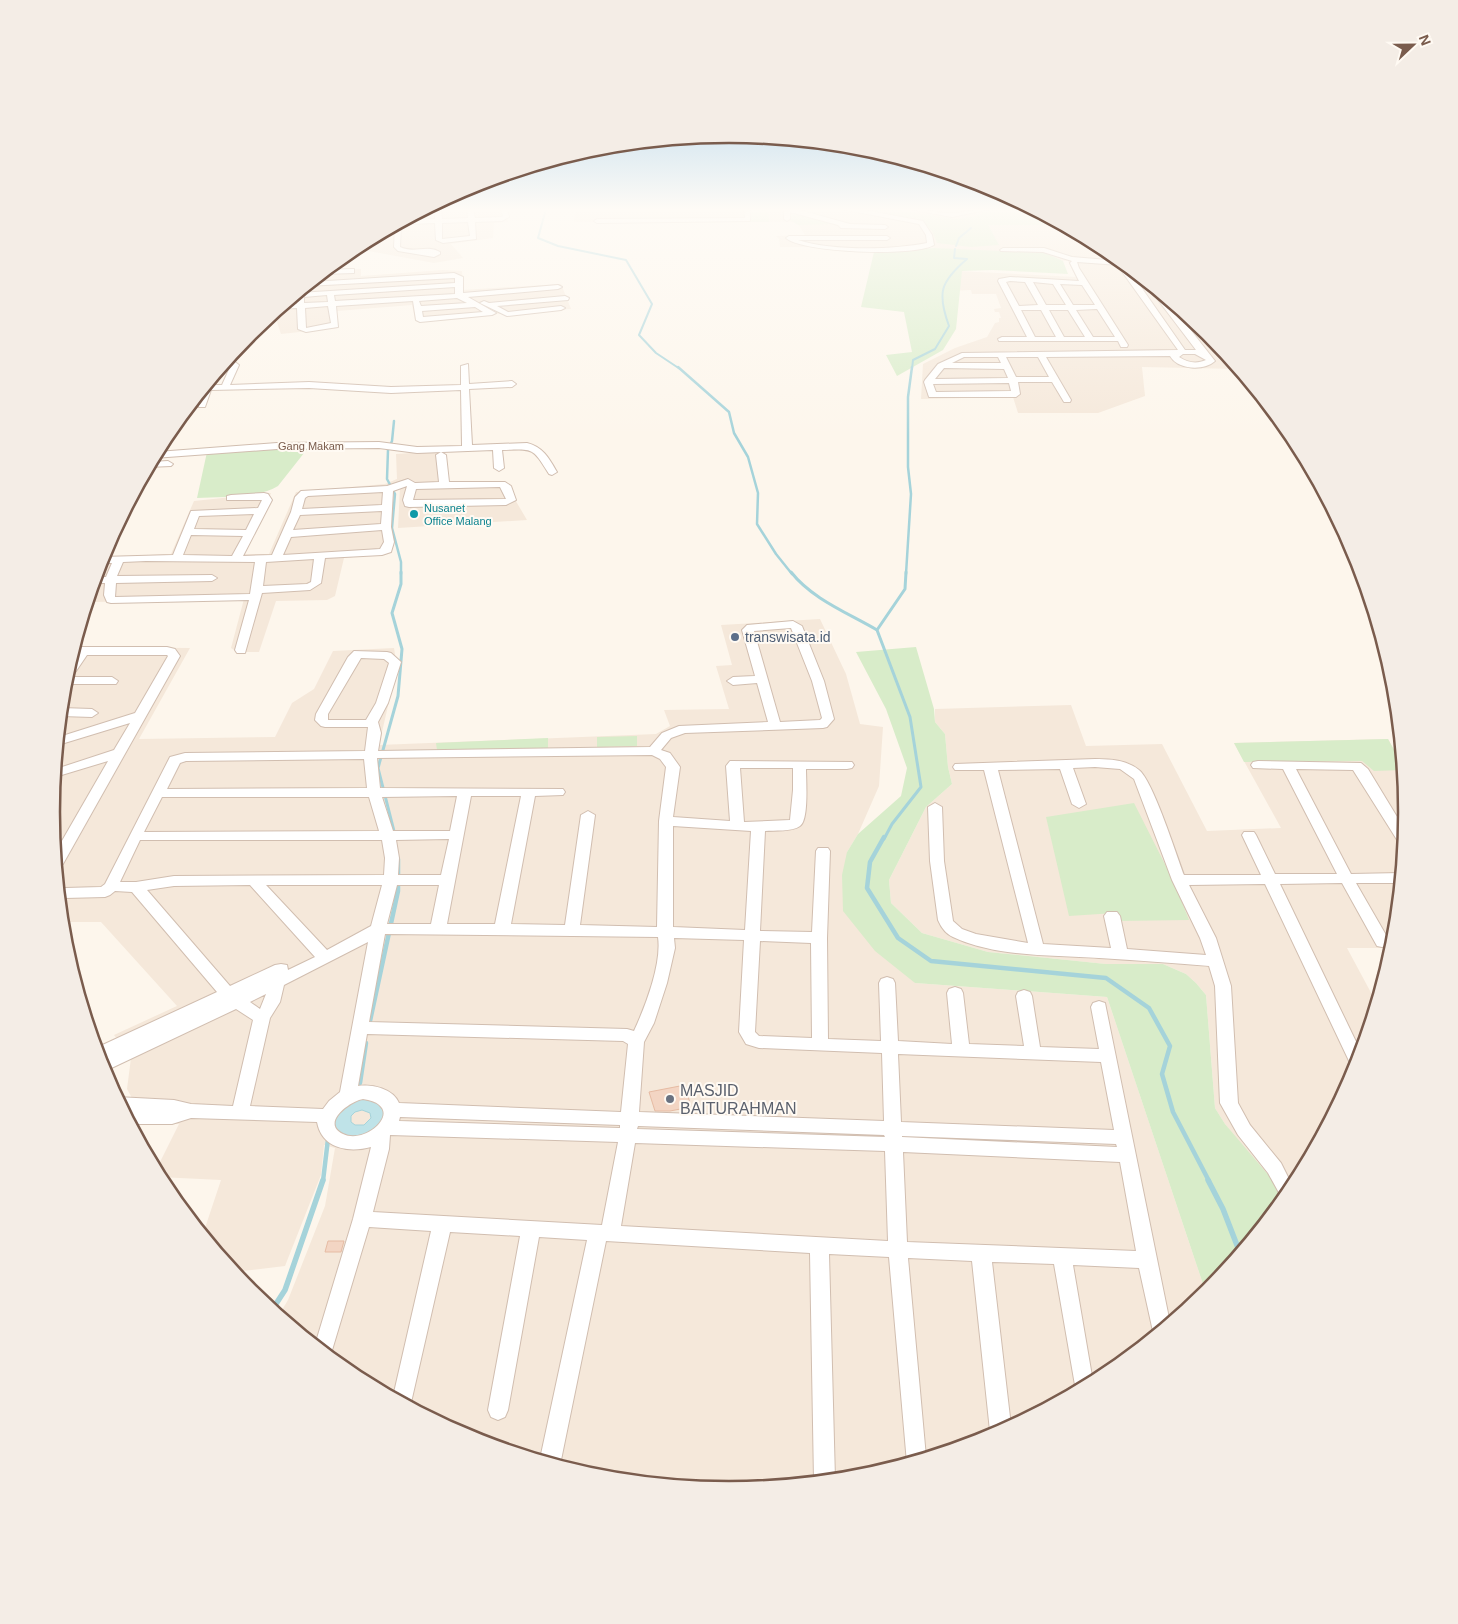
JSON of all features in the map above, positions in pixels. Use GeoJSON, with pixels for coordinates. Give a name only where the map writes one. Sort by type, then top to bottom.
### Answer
{"type":"FeatureCollection","features":[{"type":"Feature","properties":{"kind":"street"},"geometry":{"type":"LineString","coordinates":[[311,290],[362,285]]}},
{"type":"Feature","properties":{"kind":"street"},"geometry":{"type":"LineString","coordinates":[[309,291],[330,293],[459,285],[459,296]]}},
{"type":"Feature","properties":{"kind":"street"},"geometry":{"type":"LineString","coordinates":[[1004,285],[1032,339]]}},
{"type":"Feature","properties":{"kind":"street"},"geometry":{"type":"LineString","coordinates":[[1030,285],[1061,339]]}},
{"type":"Feature","properties":{"kind":"street"},"geometry":{"type":"LineString","coordinates":[[1057,285],[1090,339]]}},
{"type":"Feature","properties":{"kind":"street"},"geometry":{"type":"LineString","coordinates":[[1085,285],[1127,351]]}},
{"type":"Feature","properties":{"kind":"street"},"geometry":{"type":"LineString","coordinates":[[1135,285],[1179,353]]}},
{"type":"Feature","properties":{"kind":"street"},"geometry":{"type":"LineString","coordinates":[[292,306],[459,296],[558,287]]}},
{"type":"Feature","properties":{"kind":"street"},"geometry":{"type":"LineString","coordinates":[[301,298],[299,305],[302,329],[334,325],[330,293]]}},
{"type":"Feature","properties":{"kind":"street"},"geometry":{"type":"LineString","coordinates":[[471,295],[507,314],[561,308]]}},
{"type":"Feature","properties":{"kind":"street"},"geometry":{"type":"LineString","coordinates":[[415,299],[420,320],[492,314],[459,296]]}},
{"type":"Feature","properties":{"kind":"street"},"geometry":{"type":"LineString","coordinates":[[487,305],[565,298]]}},
{"type":"Feature","properties":{"kind":"street"},"geometry":{"type":"LineString","coordinates":[[417,309],[476,305]]}},
{"type":"Feature","properties":{"kind":"street"},"geometry":{"type":"LineString","coordinates":[[1016,308],[1100,307]]}},
{"type":"Feature","properties":{"kind":"street"},"geometry":{"type":"LineString","coordinates":[[1169,308],[1204,354],[1210,358],[1210,362],[1197,365],[1178,361],[1174,357],[1179,353]]}},
{"type":"Feature","properties":{"kind":"street"},"geometry":{"type":"LineString","coordinates":[[1002,339],[1120,339]]}},
{"type":"Feature","properties":{"kind":"street"},"geometry":{"type":"LineString","coordinates":[[928,382],[941,366],[962,355],[1127,351],[1204,354]]}},
{"type":"Feature","properties":{"kind":"street"},"geometry":{"type":"LineString","coordinates":[[1040,354],[1067,400]]}},
{"type":"Feature","properties":{"kind":"street"},"geometry":{"type":"LineString","coordinates":[[928,382],[932,395],[1016,394],[1013,379],[1001,355]]}},
{"type":"Feature","properties":{"kind":"street"},"geometry":{"type":"LineString","coordinates":[[226,386],[235,365]]}},
{"type":"Feature","properties":{"kind":"street"},"geometry":{"type":"LineString","coordinates":[[465,366],[467,447]]}},
{"type":"Feature","properties":{"kind":"street"},"geometry":{"type":"LineString","coordinates":[[941,366],[1006,366]]}},
{"type":"Feature","properties":{"kind":"street"},"geometry":{"type":"LineString","coordinates":[[928,382],[1055,379]]}},
{"type":"Feature","properties":{"kind":"street"},"geometry":{"type":"LineString","coordinates":[[213,387],[322,386],[380,390],[512,384]]}},
{"type":"Feature","properties":{"kind":"street"},"geometry":{"type":"LineString","coordinates":[[202,405],[204,398]]}},
{"type":"Feature","properties":{"kind":"street","name":"Gang Makam"},"geometry":{"type":"LineString","coordinates":[[164,454],[263,446],[391,447],[417,450],[527,446],[536,449],[540,453],[552,472]]}},
{"type":"Feature","properties":{"kind":"street"},"geometry":{"type":"LineString","coordinates":[[497,447],[499,468]]}},
{"type":"Feature","properties":{"kind":"street"},"geometry":{"type":"LineString","coordinates":[[441,455],[444,484]]}},
{"type":"Feature","properties":{"kind":"street"},"geometry":{"type":"LineString","coordinates":[[158,465],[168,464]]}},
{"type":"Feature","properties":{"kind":"street"},"geometry":{"type":"LineString","coordinates":[[276,559],[296,512],[300,497],[305,493],[390,488],[408,482],[412,486],[502,484],[506,486],[511,500],[506,502],[409,504],[408,500],[412,486]]}},
{"type":"Feature","properties":{"kind":"street"},"geometry":{"type":"LineString","coordinates":[[110,560],[177,558],[276,559],[378,553],[386,550],[389,542],[386,527],[386,508],[390,488]]}},
{"type":"Feature","properties":{"kind":"street"},"geometry":{"type":"LineString","coordinates":[[231,498],[266,497],[267,500],[236,559]]}},
{"type":"Feature","properties":{"kind":"street"},"geometry":{"type":"LineString","coordinates":[[296,512],[386,508]]}},
{"type":"Feature","properties":{"kind":"street"},"geometry":{"type":"LineString","coordinates":[[177,558],[195,512],[261,512]]}},
{"type":"Feature","properties":{"kind":"street"},"geometry":{"type":"LineString","coordinates":[[287,534],[386,527]]}},
{"type":"Feature","properties":{"kind":"street"},"geometry":{"type":"LineString","coordinates":[[188,532],[250,533]]}},
{"type":"Feature","properties":{"kind":"street"},"geometry":{"type":"LineString","coordinates":[[101,583],[111,600],[208,598],[256,594],[310,587],[316,583],[320,557]]}},
{"type":"Feature","properties":{"kind":"street"},"geometry":{"type":"LineString","coordinates":[[208,598],[217,558]]}},
{"type":"Feature","properties":{"kind":"street"},"geometry":{"type":"LineString","coordinates":[[241,650],[256,594],[261,559]]}},
{"type":"Feature","properties":{"kind":"street"},"geometry":{"type":"LineString","coordinates":[[104,574],[119,560]]}},
{"type":"Feature","properties":{"kind":"street"},"geometry":{"type":"LineString","coordinates":[[103,579],[212,578]]}},
{"type":"Feature","properties":{"kind":"street"},"geometry":{"type":"LineString","coordinates":[[654,751],[668,733],[677,730],[823,724],[828,719],[818,681],[796,626],[793,624],[749,628],[774,726]]}},
{"type":"Feature","properties":{"kind":"street"},"geometry":{"type":"LineString","coordinates":[[61,855],[174,654],[167,651],[80,651]]}},
{"type":"Feature","properties":{"kind":"street"},"geometry":{"type":"LineString","coordinates":[[348,1095],[360,1028],[396,879],[392,858],[393,836],[381,792],[375,733],[372,723],[390,683],[395,662],[387,656],[358,654],[354,657],[322,714],[321,720],[329,724],[372,723]]}},
{"type":"Feature","properties":{"kind":"street"},"geometry":{"type":"LineString","coordinates":[[734,681],[762,679]]}},
{"type":"Feature","properties":{"kind":"street"},"geometry":{"type":"LineString","coordinates":[[73,680],[112,681]]}},
{"type":"Feature","properties":{"kind":"street"},"geometry":{"type":"LineString","coordinates":[[68,712],[92,713]]}},
{"type":"Feature","properties":{"kind":"street"},"geometry":{"type":"LineString","coordinates":[[64,739],[140,716]]}},
{"type":"Feature","properties":{"kind":"street"},"geometry":{"type":"LineString","coordinates":[[66,893],[105,892],[111,886],[175,760],[180,758],[654,751],[665,756],[673,767],[666,821],[665,932],[667,946],[641,1035],[636,1042],[628,1127],[551,1457]]}},
{"type":"Feature","properties":{"kind":"street"},"geometry":{"type":"LineString","coordinates":[[61,770],[118,753]]}},
{"type":"Feature","properties":{"kind":"street"},"geometry":{"type":"LineString","coordinates":[[960,767],[1110,763],[1126,766],[1136,772],[1145,789],[1179,880],[1208,938],[1222,986],[1229,1102],[1244,1130],[1275,1168],[1284,1186]]}},
{"type":"Feature","properties":{"kind":"street"},"geometry":{"type":"LineString","coordinates":[[737,825],[734,764],[847,765]]}},
{"type":"Feature","properties":{"kind":"street"},"geometry":{"type":"LineString","coordinates":[[1065,764],[1079,804]]}},
{"type":"Feature","properties":{"kind":"street"},"geometry":{"type":"LineString","coordinates":[[1287,764],[1346,878],[1382,942]]}},
{"type":"Feature","properties":{"kind":"street"},"geometry":{"type":"LineString","coordinates":[[1258,765],[1348,765],[1361,769],[1398,829]]}},
{"type":"Feature","properties":{"kind":"street"},"geometry":{"type":"LineString","coordinates":[[666,821],[758,827],[789,825],[798,821],[799,766]]}},
{"type":"Feature","properties":{"kind":"street"},"geometry":{"type":"LineString","coordinates":[[990,766],[1037,949]]}},
{"type":"Feature","properties":{"kind":"street"},"geometry":{"type":"LineString","coordinates":[[438,929],[446,880],[466,792]]}},
{"type":"Feature","properties":{"kind":"street"},"geometry":{"type":"LineString","coordinates":[[502,929],[528,792]]}},
{"type":"Feature","properties":{"kind":"street"},"geometry":{"type":"LineString","coordinates":[[158,794],[558,792]]}},
{"type":"Feature","properties":{"kind":"street"},"geometry":{"type":"LineString","coordinates":[[935,807],[934,850],[947,924],[953,930],[995,944],[1037,949],[1214,961]]}},
{"type":"Feature","properties":{"kind":"street"},"geometry":{"type":"LineString","coordinates":[[572,931],[588,815]]}},
{"type":"Feature","properties":{"kind":"street"},"geometry":{"type":"LineString","coordinates":[[758,827],[748,1036],[760,1042],[1108,1056]]}},
{"type":"Feature","properties":{"kind":"street"},"geometry":{"type":"LineString","coordinates":[[135,836],[456,835]]}},
{"type":"Feature","properties":{"kind":"street"},"geometry":{"type":"LineString","coordinates":[[1249,835],[1353,1052]]}},
{"type":"Feature","properties":{"kind":"street"},"geometry":{"type":"LineString","coordinates":[[820,1044],[819,938],[823,852]]}},
{"type":"Feature","properties":{"kind":"street"},"geometry":{"type":"LineString","coordinates":[[1179,880],[1394,878]]}},
{"type":"Feature","properties":{"kind":"street"},"geometry":{"type":"LineString","coordinates":[[111,886],[136,887],[174,881],[446,880]]}},
{"type":"Feature","properties":{"kind":"street"},"geometry":{"type":"LineString","coordinates":[[255,882],[322,955]]}},
{"type":"Feature","properties":{"kind":"street"},"geometry":{"type":"LineString","coordinates":[[136,887],[233,998],[262,1018]]}},
{"type":"Feature","properties":{"kind":"street"},"geometry":{"type":"LineString","coordinates":[[1112,916],[1120,954]]}},
{"type":"Feature","properties":{"kind":"street"},"geometry":{"type":"LineString","coordinates":[[109,1062],[233,998],[383,927],[665,932],[819,938]]}},
{"type":"Feature","properties":{"kind":"street"},"geometry":{"type":"LineString","coordinates":[[105,1051],[277,981],[322,955]]}},
{"type":"Feature","properties":{"kind":"street"},"geometry":{"type":"LineString","coordinates":[[240,1113],[262,1018],[272,1002],[277,981]]}},
{"type":"Feature","properties":{"kind":"street"},"geometry":{"type":"LineString","coordinates":[[887,983],[898,1249],[915,1454]]}},
{"type":"Feature","properties":{"kind":"street"},"geometry":{"type":"LineString","coordinates":[[955,993],[961,1051]]}},
{"type":"Feature","properties":{"kind":"street"},"geometry":{"type":"LineString","coordinates":[[1024,996],[1033,1054]]}},
{"type":"Feature","properties":{"kind":"street"},"geometry":{"type":"LineString","coordinates":[[1099,1007],[1160,1324]]}},
{"type":"Feature","properties":{"kind":"street"},"geometry":{"type":"LineString","coordinates":[[360,1028],[627,1035],[636,1042]]}},
{"type":"Feature","properties":{"kind":"street"},"geometry":{"type":"LineString","coordinates":[[325,1345],[362,1219],[384,1132],[392,1119],[394,1110],[389,1100],[378,1093],[363,1092],[348,1095],[332,1108],[327,1116],[328,1129],[331,1135],[345,1142],[363,1142],[384,1132],[485,1132],[628,1127]]}},
{"type":"Feature","properties":{"kind":"street"},"geometry":{"type":"LineString","coordinates":[[127,1104],[174,1107],[191,1112],[327,1116]]}},
{"type":"Feature","properties":{"kind":"street"},"geometry":{"type":"LineString","coordinates":[[394,1110],[489,1114],[628,1127],[1126,1146]]}},
{"type":"Feature","properties":{"kind":"street"},"geometry":{"type":"LineString","coordinates":[[134,1116],[172,1117],[191,1112]]}},
{"type":"Feature","properties":{"kind":"street"},"geometry":{"type":"LineString","coordinates":[[485,1132],[489,1114]]}},
{"type":"Feature","properties":{"kind":"street"},"geometry":{"type":"LineString","coordinates":[[362,1219],[819,1246],[1146,1260]]}},
{"type":"Feature","properties":{"kind":"street"},"geometry":{"type":"LineString","coordinates":[[403,1396],[442,1225]]}},
{"type":"Feature","properties":{"kind":"street"},"geometry":{"type":"LineString","coordinates":[[498,1410],[531,1230]]}},
{"type":"Feature","properties":{"kind":"street"},"geometry":{"type":"LineString","coordinates":[[819,1246],[824,1474]]}},
{"type":"Feature","properties":{"kind":"street"},"geometry":{"type":"LineString","coordinates":[[981,1252],[1000,1423]]}},
{"type":"Feature","properties":{"kind":"street"},"geometry":{"type":"LineString","coordinates":[[1062,1257],[1083,1379]]}},
{"type":"Feature","properties":{"kind":"shaded area"},"geometry":{"type":"Polygon","coordinates":[[[317,285],[463,285],[463,290],[561,285],[571,309],[415,319],[412,305],[337,311],[337,328],[281,334],[276,320],[317,285]]]}},
{"type":"Feature","properties":{"kind":"shaded area"},"geometry":{"type":"Polygon","coordinates":[[[951,285],[1141,285],[1202,339],[1230,369],[1142,367],[1145,396],[1098,413],[1018,413],[1013,397],[921,399],[923,364],[955,348],[987,337],[995,323],[999,322],[999,318],[1001,318],[999,312],[995,312],[994,309],[1001,308],[996,294],[972,294],[971,290],[948,291],[951,285]]]}},
{"type":"Feature","properties":{"kind":"shaded area"},"geometry":{"type":"Polygon","coordinates":[[[442,451],[446,483],[504,481],[527,520],[398,528],[400,488],[391,489],[390,553],[344,558],[335,596],[327,600],[276,601],[259,652],[237,652],[231,648],[244,599],[94,602],[111,557],[171,554],[194,501],[271,493],[242,554],[269,554],[296,492],[385,484],[397,479],[396,454],[442,451]]]}},
{"type":"Feature","properties":{"kind":"shaded area"},"geometry":{"type":"Polygon","coordinates":[[[820,619],[846,674],[860,724],[883,727],[879,786],[858,834],[847,852],[915,983],[1107,997],[1203,1284],[1136,1343],[1064,1391],[1025,1412],[985,1430],[902,1458],[860,1468],[773,1480],[685,1480],[642,1475],[598,1468],[514,1445],[473,1430],[433,1412],[394,1391],[322,1343],[288,1315],[282,1310],[288,1300],[325,1206],[335,1148],[324,1145],[321,1175],[285,1266],[243,1271],[205,1228],[221,1180],[169,1177],[160,1162],[179,1124],[137,1123],[131,1112],[132,1098],[127,1089],[131,1058],[114,1035],[177,1006],[101,922],[70,922],[61,856],[61,768],[73,681],[81,647],[190,648],[139,739],[275,737],[292,703],[314,689],[333,651],[394,648],[397,667],[379,745],[656,734],[670,726],[664,710],[729,709],[716,666],[732,665],[721,625],[820,619]]]}},
{"type":"Feature","properties":{"kind":"shaded area"},"geometry":{"type":"Polygon","coordinates":[[[1071,705],[1086,746],[1162,744],[1207,831],[1281,828],[1234,743],[1388,739],[1395,752],[1398,812],[1397,856],[1384,948],[1347,948],[1372,995],[1347,1068],[1329,1108],[1308,1147],[1278,1194],[1215,1108],[1206,995],[1186,974],[1163,964],[1106,964],[988,952],[922,933],[891,903],[889,880],[926,807],[952,784],[948,767],[945,734],[935,722],[935,709],[1071,705]]]}},
{"type":"Feature","properties":{"kind":"green space"},"geometry":{"type":"Polygon","coordinates":[[[866,285],[961,285],[956,329],[943,350],[897,376],[886,355],[912,352],[904,312],[861,307],[866,285]]]}},
{"type":"Feature","properties":{"kind":"green space"},"geometry":{"type":"Polygon","coordinates":[[[308,448],[278,486],[270,490],[250,495],[197,498],[207,452],[308,448]]]}},
{"type":"Feature","properties":{"kind":"green space"},"geometry":{"type":"Polygon","coordinates":[[[916,647],[934,709],[935,722],[945,734],[948,767],[952,784],[926,807],[889,880],[891,903],[922,933],[988,952],[1106,964],[1163,964],[1186,974],[1206,995],[1215,1108],[1225,1124],[1271,1178],[1278,1193],[1232,1253],[1203,1284],[1107,997],[915,983],[875,951],[843,911],[842,875],[847,852],[858,834],[901,796],[907,768],[886,709],[856,652],[916,647]]]}},
{"type":"Feature","properties":{"kind":"green space"},"geometry":{"type":"Polygon","coordinates":[[[637,736],[637,746],[597,747],[597,737],[637,736]]]}},
{"type":"Feature","properties":{"kind":"green space"},"geometry":{"type":"Polygon","coordinates":[[[548,738],[548,751],[437,750],[436,743],[548,738]]]}},
{"type":"Feature","properties":{"kind":"green space"},"geometry":{"type":"Polygon","coordinates":[[[1388,739],[1395,752],[1397,770],[1374,771],[1362,761],[1244,762],[1234,743],[1388,739]]]}},
{"type":"Feature","properties":{"kind":"green space"},"geometry":{"type":"Polygon","coordinates":[[[1134,803],[1174,882],[1189,920],[1118,921],[1115,913],[1069,916],[1046,817],[1134,803]]]}},
{"type":"Feature","properties":{"kind":"water"},"geometry":{"type":"Polygon","coordinates":[[[362,1098],[383,1104],[386,1116],[372,1133],[347,1136],[338,1131],[335,1126],[335,1120],[340,1109],[362,1098]],[[362,1110],[355,1112],[351,1116],[351,1122],[355,1125],[364,1125],[371,1118],[370,1113],[362,1110]]]}},
{"type":"Feature","properties":{"kind":"building","name":"MASJID BAITURAHMAN"},"geometry":{"type":"Polygon","coordinates":[[[685,1085],[691,1107],[670,1111],[655,1111],[649,1092],[685,1085]]]}},
{"type":"Feature","properties":{"kind":"building"},"geometry":{"type":"Polygon","coordinates":[[[328,1241],[344,1241],[341,1252],[325,1252],[328,1241]]]}},
{"type":"Feature","properties":{"kind":"waterway"},"geometry":{"type":"LineString","coordinates":[[641,285],[652,304],[639,335],[656,353],[680,369]]}},
{"type":"Feature","properties":{"kind":"waterway"},"geometry":{"type":"LineString","coordinates":[[912,369],[913,360],[935,349],[949,326],[942,296],[945,285]]}},
{"type":"Feature","properties":{"kind":"waterway"},"geometry":{"type":"LineString","coordinates":[[678,367],[729,412],[734,433],[748,457],[758,493],[757,524],[776,554],[792,574]]}},
{"type":"Feature","properties":{"kind":"waterway"},"geometry":{"type":"LineString","coordinates":[[906,574],[911,494],[908,467],[908,397],[912,367]]}},
{"type":"Feature","properties":{"kind":"waterway"},"geometry":{"type":"LineString","coordinates":[[394,421],[392,441],[388,450],[387,479],[395,494],[392,528],[401,562],[401,584],[392,613],[402,649],[398,696],[378,768],[395,835]]}},
{"type":"Feature","properties":{"kind":"waterway"},"geometry":{"type":"LineString","coordinates":[[791,572],[820,598],[877,630]]}},
{"type":"Feature","properties":{"kind":"waterway"},"geometry":{"type":"LineString","coordinates":[[877,630],[905,589],[906,572]]}},
{"type":"Feature","properties":{"kind":"waterway"},"geometry":{"type":"LineString","coordinates":[[877,630],[910,717],[921,787],[892,824],[884,839]]}},
{"type":"Feature","properties":{"kind":"waterway"},"geometry":{"type":"LineString","coordinates":[[884,837],[870,862],[867,888],[898,938],[931,961],[1106,978],[1149,1008],[1170,1046],[1162,1074],[1173,1112],[1209,1181]]}},
{"type":"Feature","properties":{"kind":"waterway"},"geometry":{"type":"LineString","coordinates":[[370,1021],[398,891],[398,859]]}},
{"type":"Feature","properties":{"kind":"waterway"},"geometry":{"type":"LineString","coordinates":[[360,1083],[366,1043]]}},
{"type":"Feature","properties":{"kind":"waterway"},"geometry":{"type":"LineString","coordinates":[[323,1181],[328,1139]]}},
{"type":"Feature","properties":{"kind":"waterway"},"geometry":{"type":"LineString","coordinates":[[276,1304],[285,1290],[323,1180]]}},
{"type":"Feature","properties":{"kind":"waterway"},"geometry":{"type":"LineString","coordinates":[[1208,1180],[1223,1209],[1237,1246]]}},
{"type":"Feature","properties":{"kind":"place","name":"Nusanet Office Malang"},"geometry":{"type":"Point","coordinates":[414,514]}},
{"type":"Feature","properties":{"kind":"place","name":"transwisata.id"},"geometry":{"type":"Point","coordinates":[735,637]}},
{"type":"Feature","properties":{"kind":"place","name":"MASJID BAITURAHMAN"},"geometry":{"type":"Point","coordinates":[670,1099]}}]}
